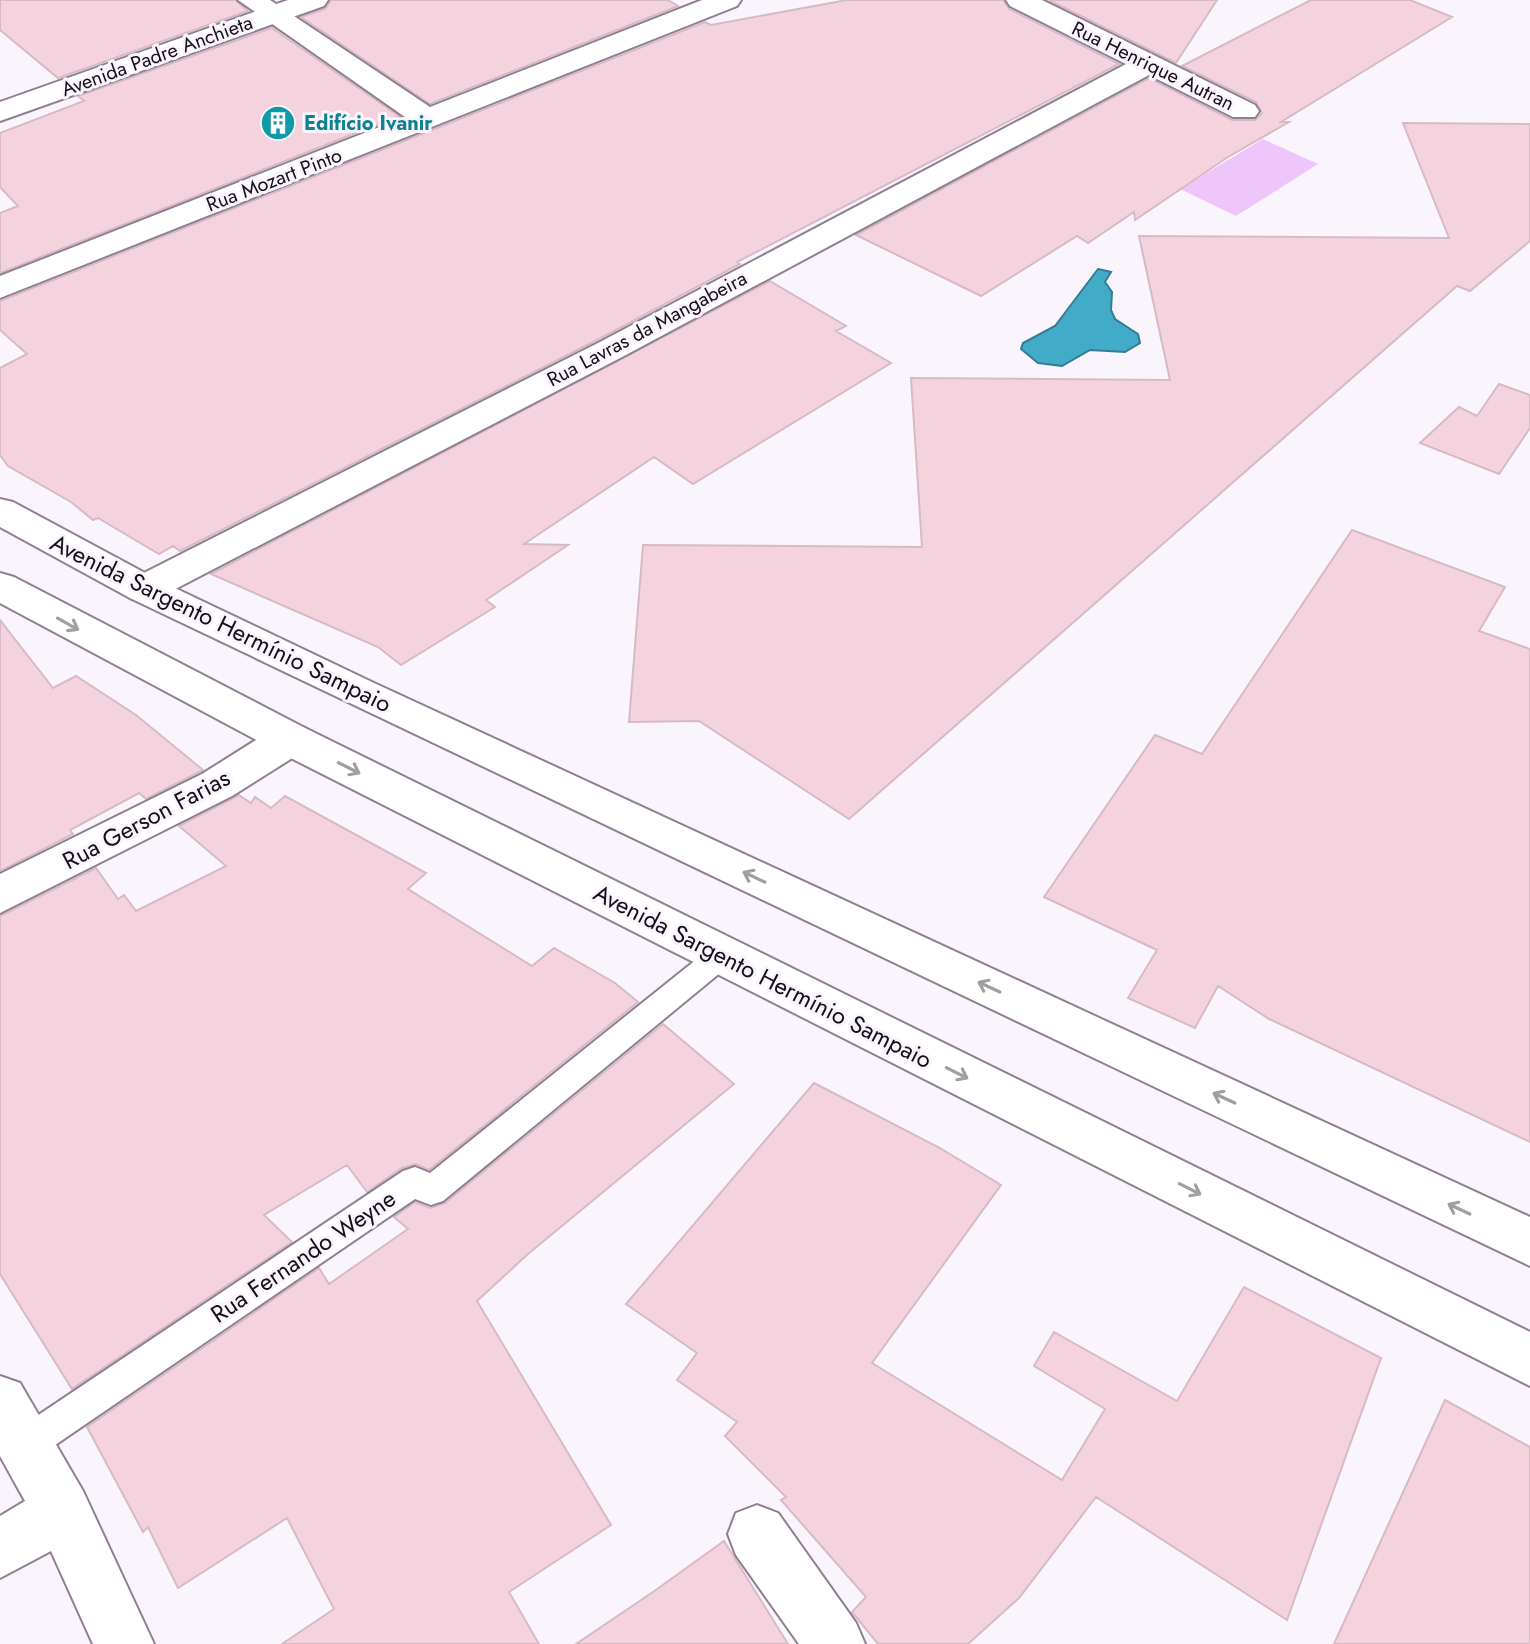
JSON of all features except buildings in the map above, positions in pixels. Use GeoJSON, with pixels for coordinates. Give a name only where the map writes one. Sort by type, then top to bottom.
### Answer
{"type":"FeatureCollection","features":[{"type":"Feature","properties":{"kind":"street","name":"Avenida Padre Anchieta"},"geometry":{"type":"LineString","coordinates":[[0,112],[262,8],[314,0]]}},
{"type":"Feature","properties":{"kind":"street","name":"Rua Mozart Pinto"},"geometry":{"type":"LineString","coordinates":[[0,288],[727,0]]}},
{"type":"Feature","properties":{"kind":"street","name":"Rua Henrique Autran"},"geometry":{"type":"LineString","coordinates":[[1020,0],[1244,111]]}},
{"type":"Feature","properties":{"kind":"street"},"geometry":{"type":"LineString","coordinates":[[262,8],[429,120]]}},
{"type":"Feature","properties":{"kind":"street","name":"Rua Lavras da Mangabeira"},"geometry":{"type":"LineString","coordinates":[[144,589],[612,349],[1148,64]]}},
{"type":"Feature","properties":{"kind":"street","name":"Avenida Sargento Hermínio Sampaio"},"geometry":{"type":"LineString","coordinates":[[0,511],[144,589],[1530,1242]]}},
{"type":"Feature","properties":{"kind":"street","name":"Avenida Sargento Hermínio Sampaio"},"geometry":{"type":"LineString","coordinates":[[0,586],[290,739],[1530,1360]]}},
{"type":"Feature","properties":{"kind":"street","name":"Rua Gerson Farias"},"geometry":{"type":"LineString","coordinates":[[0,895],[217,785],[290,739]]}},
{"type":"Feature","properties":{"kind":"street"},"geometry":{"type":"LineString","coordinates":[[13,1423],[63,1511],[124,1644]]}},
{"type":"Feature","properties":{"kind":"street"},"geometry":{"type":"LineString","coordinates":[[0,1549],[63,1511]]}},
{"type":"Feature","properties":{"kind":"street"},"geometry":{"type":"LineString","coordinates":[[757,1534],[835,1644]]}},
{"type":"Feature","properties":{"kind":"lane","name":"Rua Fernando Weyne"},"geometry":{"type":"LineString","coordinates":[[13,1423],[415,1181],[431,1191],[722,955]]}},
{"type":"Feature","properties":{"kind":"shaded area"},"geometry":{"type":"Polygon","coordinates":[[[1263,139],[1318,164],[1236,216],[1180,189],[1263,139]]]}},
{"type":"Feature","properties":{"kind":"water"},"geometry":{"type":"Polygon","coordinates":[[[1098,269],[1111,272],[1105,282],[1112,292],[1111,310],[1115,319],[1138,334],[1140,343],[1125,352],[1090,350],[1062,366],[1038,363],[1021,349],[1023,343],[1055,326],[1098,269]]]}},
{"type":"Feature","properties":{"kind":"place","name":"Edifício Ivanir"},"geometry":{"type":"Point","coordinates":[278,123]}}]}
